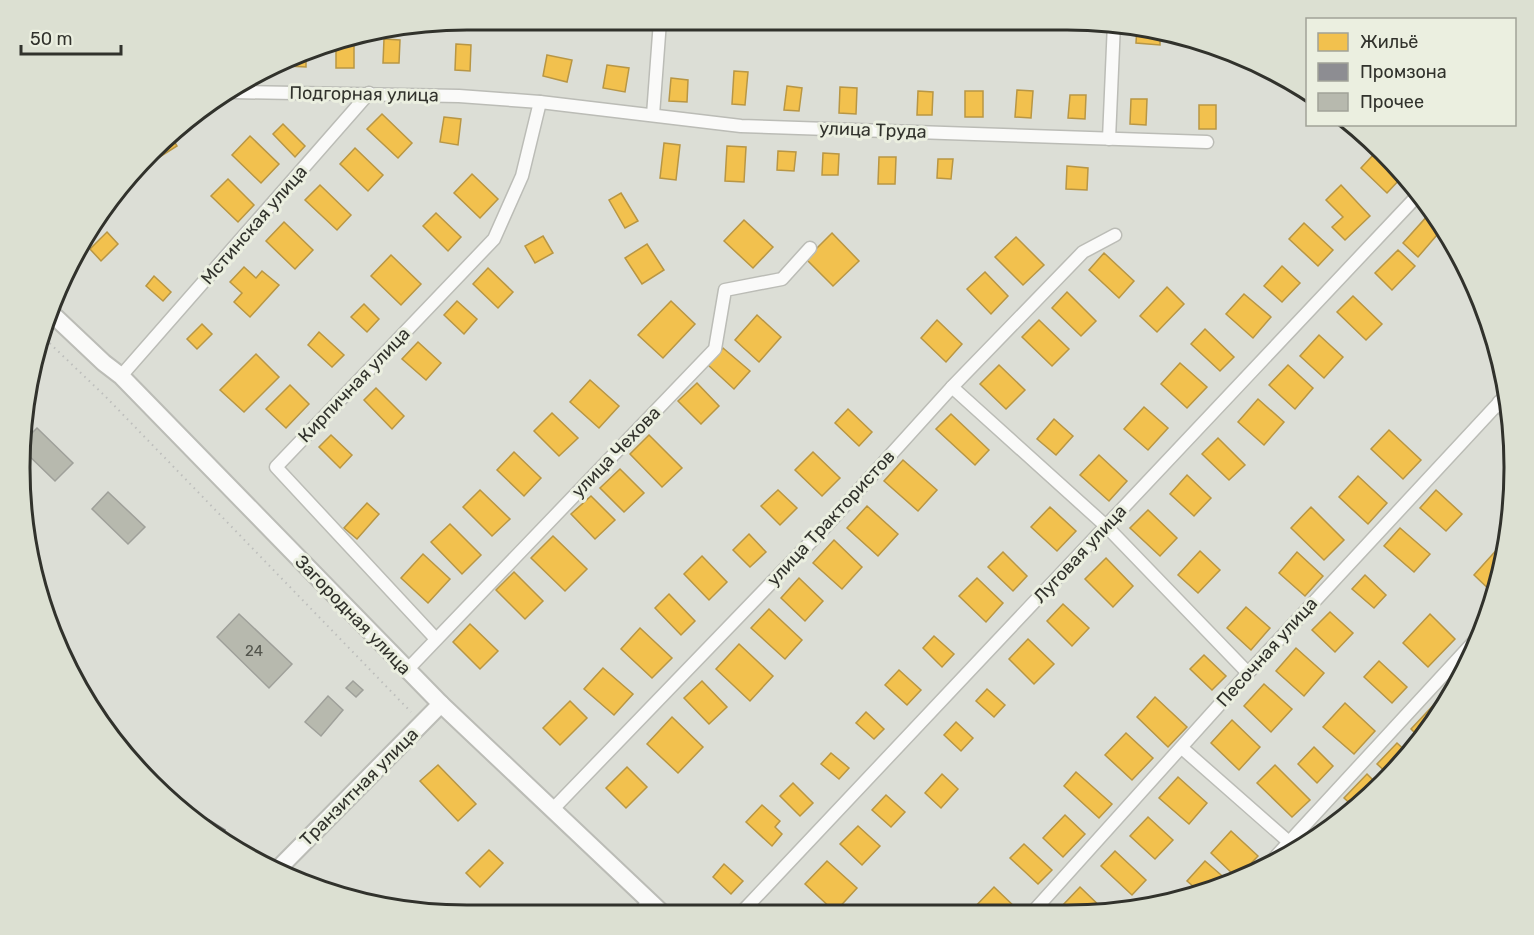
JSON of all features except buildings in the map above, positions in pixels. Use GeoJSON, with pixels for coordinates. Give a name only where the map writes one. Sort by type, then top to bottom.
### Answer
{"type":"FeatureCollection","features":[{"type":"Feature","properties":{"kind":"main road","name":"Загородная улица"},"geometry":{"type":"LineString","coordinates":[[56,318],[121,376],[407,670],[553,809],[642,905]]}},
{"type":"Feature","properties":{"kind":"main road","name":"Транзитная улица"},"geometry":{"type":"LineString","coordinates":[[283,864],[441,704]]}},
{"type":"Feature","properties":{"kind":"street"},"geometry":{"type":"LineString","coordinates":[[653,116],[659,30]]}},
{"type":"Feature","properties":{"kind":"street"},"geometry":{"type":"LineString","coordinates":[[1109,139],[1114,33]]}},
{"type":"Feature","properties":{"kind":"street","name":"Подгорная улица"},"geometry":{"type":"LineString","coordinates":[[244,92],[459,96],[540,102]]}},
{"type":"Feature","properties":{"kind":"street","name":"Мстинская улица"},"geometry":{"type":"LineString","coordinates":[[121,376],[369,93]]}},
{"type":"Feature","properties":{"kind":"street","name":"улица Труда"},"geometry":{"type":"LineString","coordinates":[[540,102],[741,126],[1206,142]]}},
{"type":"Feature","properties":{"kind":"street","name":"Кирпичная улица"},"geometry":{"type":"LineString","coordinates":[[435,639],[276,467],[494,239],[522,176],[540,102]]}},
{"type":"Feature","properties":{"kind":"street","name":"Луговая улица"},"geometry":{"type":"LineString","coordinates":[[749,905],[1413,200]]}},
{"type":"Feature","properties":{"kind":"street","name":"улица Трактористов"},"geometry":{"type":"LineString","coordinates":[[553,809],[828,524],[952,387],[1083,252],[1115,235]]}},
{"type":"Feature","properties":{"kind":"street","name":"улица Чехова"},"geometry":{"type":"LineString","coordinates":[[407,670],[715,349],[725,290],[782,279],[810,248]]}},
{"type":"Feature","properties":{"kind":"street"},"geometry":{"type":"LineString","coordinates":[[952,387],[1106,526],[1248,673]]}},
{"type":"Feature","properties":{"kind":"street","name":"Песочная улица"},"geometry":{"type":"LineString","coordinates":[[1045,905],[1248,673],[1499,402]]}},
{"type":"Feature","properties":{"kind":"street"},"geometry":{"type":"LineString","coordinates":[[1302,836],[1461,656]]}},
{"type":"Feature","properties":{"kind":"street"},"geometry":{"type":"LineString","coordinates":[[1182,748],[1290,843]]}},
{"type":"Feature","properties":{"kind":"path"},"geometry":{"type":"LineString","coordinates":[[48,342],[113,404],[422,723]]}}]}
